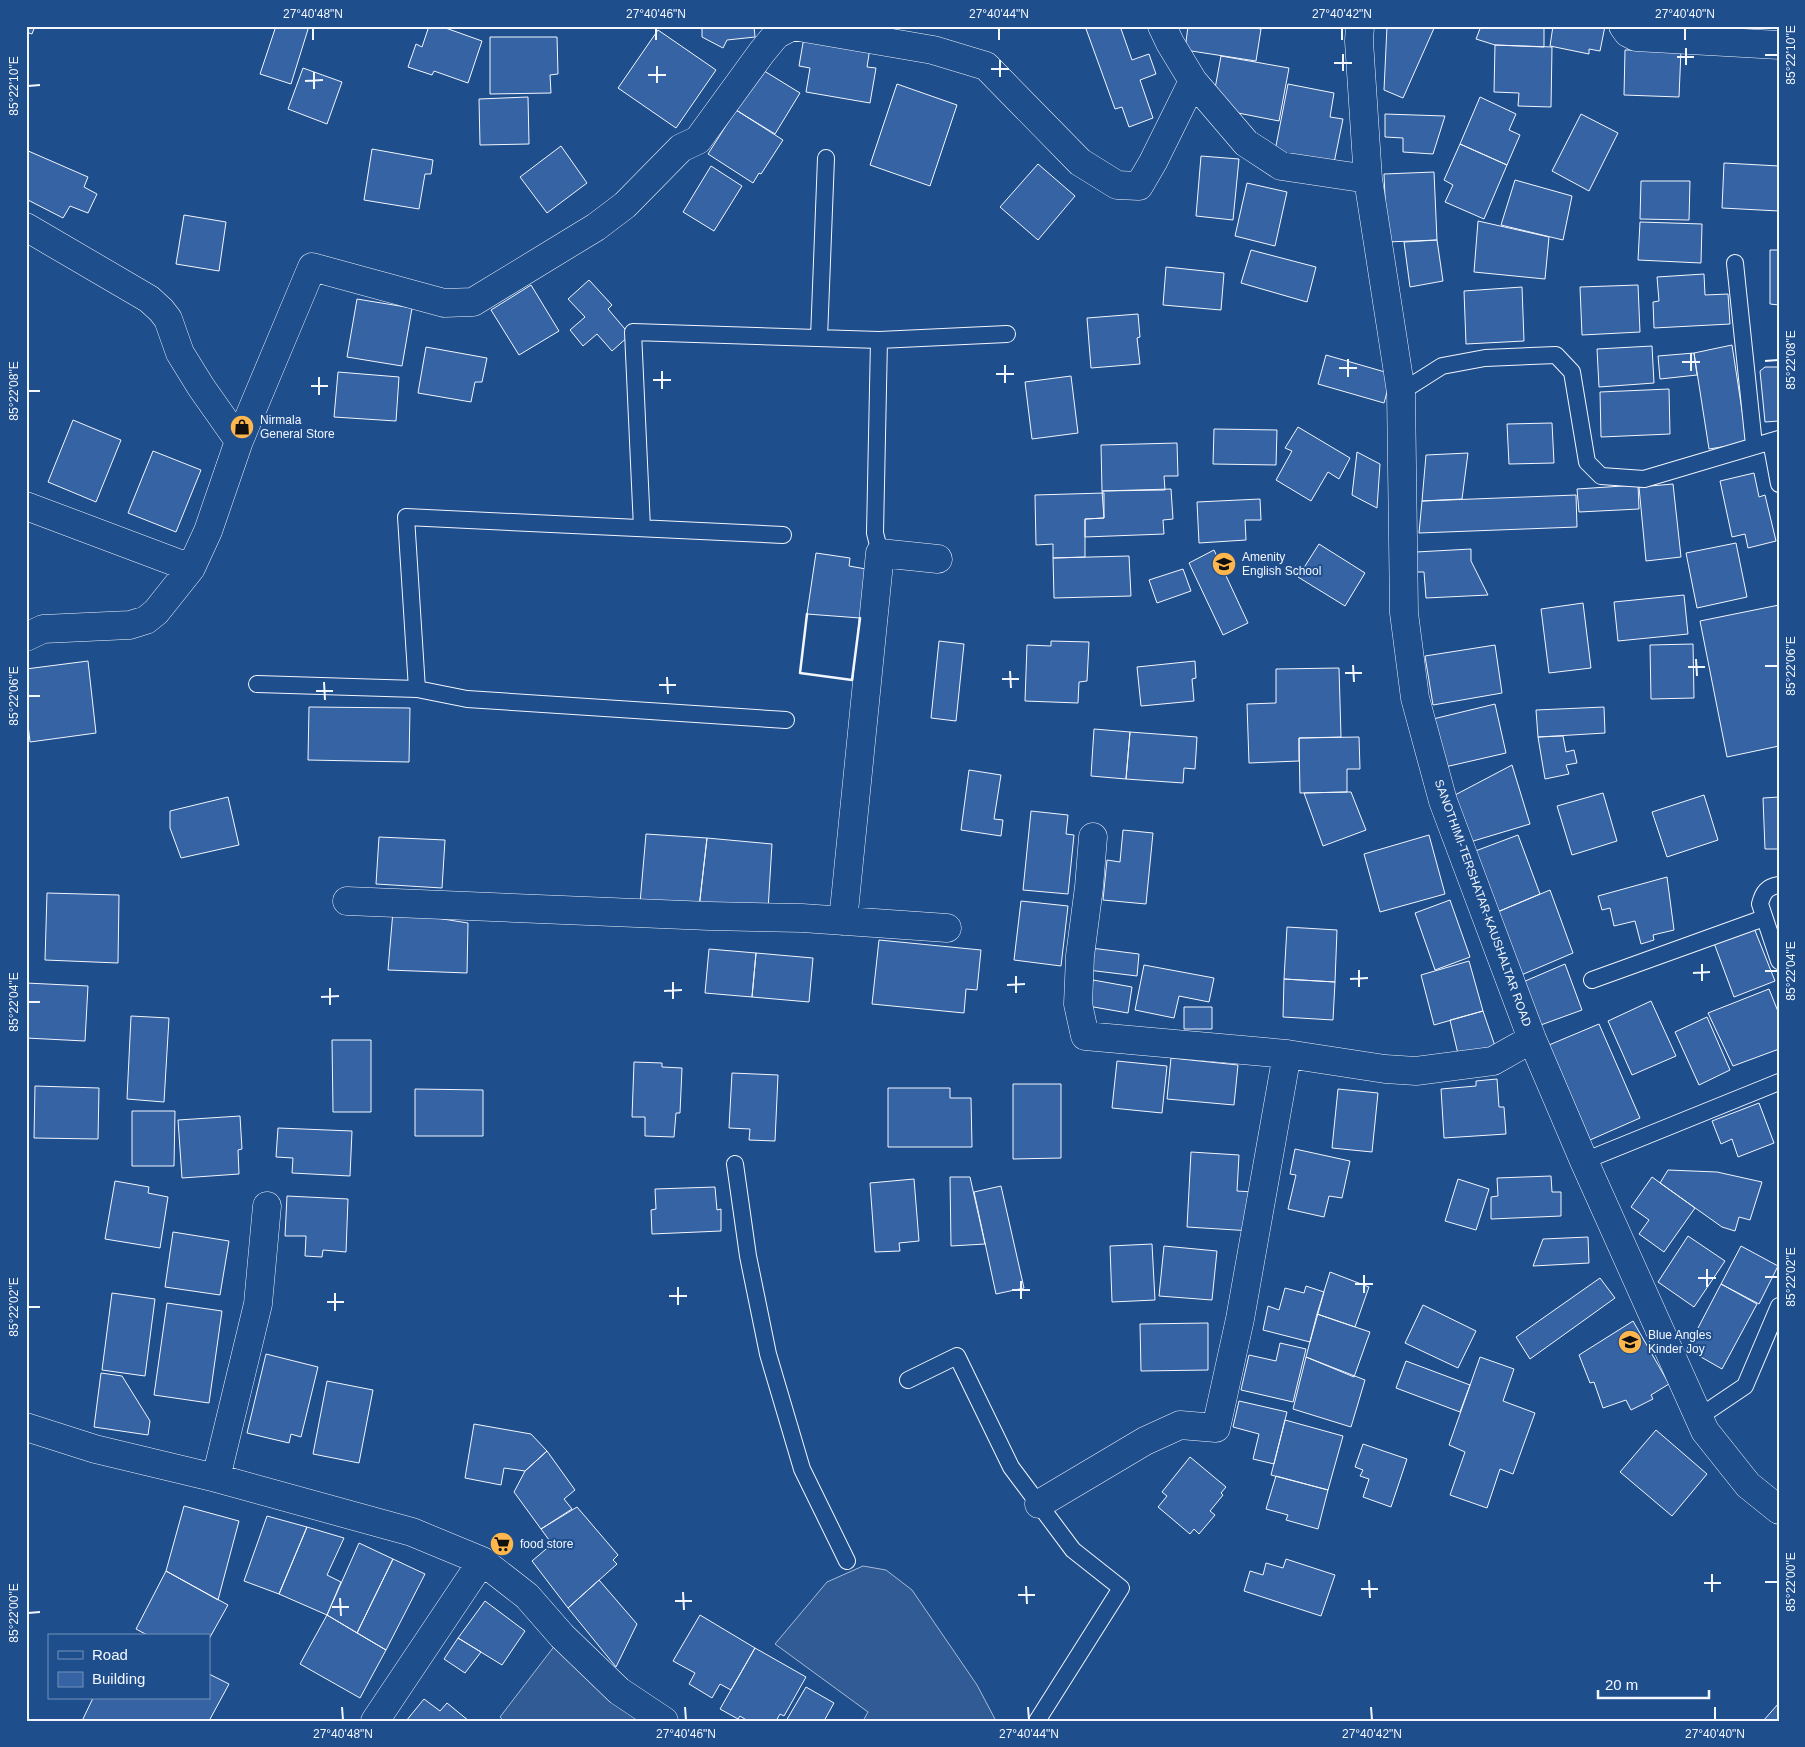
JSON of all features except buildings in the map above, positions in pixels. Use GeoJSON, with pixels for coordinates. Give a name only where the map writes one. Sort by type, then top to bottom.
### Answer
{"type":"FeatureCollection","features":[{"type":"Feature","properties":{"kind":"street"},"geometry":{"type":"LineString","coordinates":[[26,636],[43,629],[130,625],[146,620],[156,612],[191,568],[208,531],[239,441],[312,267],[444,303],[474,302],[596,227],[626,205],[681,148],[698,140],[762,52],[776,36],[793,26],[933,50],[986,66],[1080,162],[1117,184],[1139,186],[1193,81]]}},
{"type":"Feature","properties":{"kind":"street"},"geometry":{"type":"LineString","coordinates":[[1162,26],[1193,81],[1246,143],[1280,166],[1368,179]]}},
{"type":"Feature","properties":{"kind":"street","name":"SANOTHIMI-TERSHATAR-KAUSHALTAR ROAD"},"geometry":{"type":"LineString","coordinates":[[1360,26],[1359,41],[1368,179],[1401,392],[1404,613],[1415,698],[1443,800],[1532,1039],[1584,1161],[1705,1431],[1748,1484],[1779,1510]]}},
{"type":"Feature","properties":{"kind":"street"},"geometry":{"type":"LineString","coordinates":[[1623,26],[1628,33],[1636,38],[1779,45]]}},
{"type":"Feature","properties":{"kind":"street"},"geometry":{"type":"LineString","coordinates":[[26,227],[149,299],[161,310],[168,319],[180,353],[239,441]]}},
{"type":"Feature","properties":{"kind":"street"},"geometry":{"type":"LineString","coordinates":[[26,506],[191,568]]}},
{"type":"Feature","properties":{"kind":"street"},"geometry":{"type":"LineString","coordinates":[[843,922],[880,552],[938,559]]}},
{"type":"Feature","properties":{"kind":"street"},"geometry":{"type":"LineString","coordinates":[[1094,837],[1080,956],[1078,994],[1078,1004],[1085,1036],[1287,1054],[1416,1072],[1492,1061],[1532,1039]]}},
{"type":"Feature","properties":{"kind":"street"},"geometry":{"type":"LineString","coordinates":[[348,901],[802,918],[948,928]]}},
{"type":"Feature","properties":{"kind":"street"},"geometry":{"type":"LineString","coordinates":[[1039,1504],[1145,1441],[1180,1425],[1216,1428],[1240,1319],[1287,1054]]}},
{"type":"Feature","properties":{"kind":"street"},"geometry":{"type":"LineString","coordinates":[[216,1478],[258,1304],[267,1206]]}},
{"type":"Feature","properties":{"kind":"street"},"geometry":{"type":"LineString","coordinates":[[26,1427],[95,1448],[216,1478],[412,1532],[482,1561],[527,1596],[562,1636],[619,1691],[664,1721]]}},
{"type":"Feature","properties":{"kind":"street"},"geometry":{"type":"LineString","coordinates":[[375,1721],[482,1561]]}},
{"type":"Feature","properties":{"kind":"lane"},"geometry":{"type":"LineString","coordinates":[[819,338],[826,158]]}},
{"type":"Feature","properties":{"kind":"lane"},"geometry":{"type":"LineString","coordinates":[[1735,263],[1754,446]]}},
{"type":"Feature","properties":{"kind":"lane"},"geometry":{"type":"LineString","coordinates":[[642,528],[633,332],[879,340],[1008,334]]}},
{"type":"Feature","properties":{"kind":"lane"},"geometry":{"type":"LineString","coordinates":[[879,340],[875,533],[880,552]]}},
{"type":"Feature","properties":{"kind":"lane"},"geometry":{"type":"LineString","coordinates":[[1401,392],[1442,366],[1485,358],[1556,355],[1572,372],[1587,462],[1602,476],[1644,479],[1775,440],[1779,484]]}},
{"type":"Feature","properties":{"kind":"lane"},"geometry":{"type":"LineString","coordinates":[[417,689],[406,517],[783,535]]}},
{"type":"Feature","properties":{"kind":"lane"},"geometry":{"type":"LineString","coordinates":[[257,684],[417,689],[467,699],[786,720]]}},
{"type":"Feature","properties":{"kind":"lane"},"geometry":{"type":"LineString","coordinates":[[1779,885],[1770,887],[1762,894],[1760,904],[1779,961]]}},
{"type":"Feature","properties":{"kind":"lane"},"geometry":{"type":"LineString","coordinates":[[1592,980],[1764,918]]}},
{"type":"Feature","properties":{"kind":"lane"},"geometry":{"type":"LineString","coordinates":[[1584,1161],[1779,1082]]}},
{"type":"Feature","properties":{"kind":"lane"},"geometry":{"type":"LineString","coordinates":[[735,1164],[748,1256],[768,1354],[802,1469],[847,1561]]}},
{"type":"Feature","properties":{"kind":"lane"},"geometry":{"type":"LineString","coordinates":[[1699,1417],[1745,1386],[1779,1306]]}},
{"type":"Feature","properties":{"kind":"lane"},"geometry":{"type":"LineString","coordinates":[[908,1380],[957,1356],[1011,1467],[1072,1550],[1121,1588],[1037,1721]]}},
{"type":"Feature","properties":{"kind":"shaded area"},"geometry":{"type":"Polygon","coordinates":[[[863,1566],[886,1570],[912,1590],[977,1685],[996,1721],[863,1721],[868,1712],[775,1644],[827,1582],[863,1566]]]}},
{"type":"Feature","properties":{"kind":"shaded area"},"geometry":{"type":"Polygon","coordinates":[[[559,1640],[645,1721],[504,1721],[500,1717],[559,1640]]]}},
{"type":"Feature","properties":{"kind":"wall"},"geometry":{"type":"LineString","coordinates":[[807,614],[800,673],[852,680],[860,618]]}},
{"type":"Feature","properties":{"kind":"place","name":"Nirmala General Store"},"geometry":{"type":"Point","coordinates":[242,427]}},
{"type":"Feature","properties":{"kind":"place","name":"Amenity English School"},"geometry":{"type":"Point","coordinates":[1224,564]}},
{"type":"Feature","properties":{"kind":"place","name":"Blue Angles Kinder Joy"},"geometry":{"type":"Point","coordinates":[1630,1342]}},
{"type":"Feature","properties":{"kind":"place","name":"food store"},"geometry":{"type":"Point","coordinates":[502,1544]}}]}
